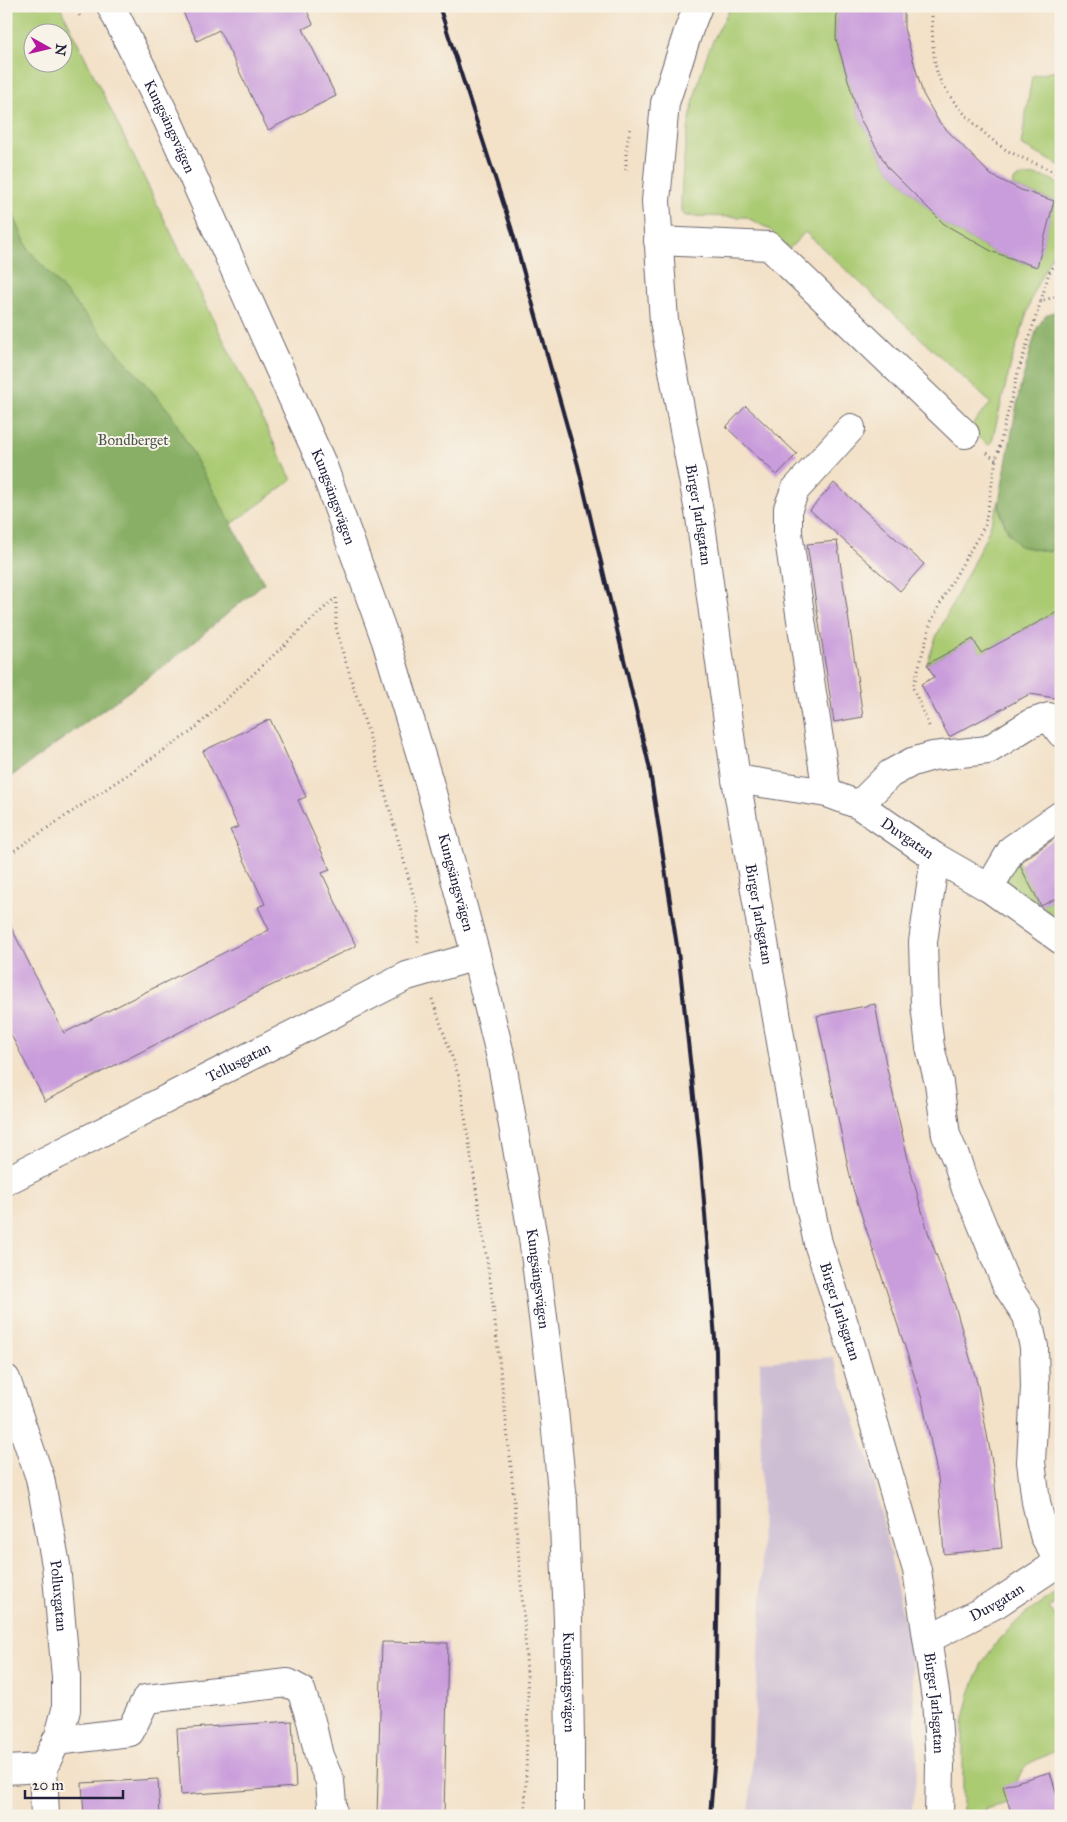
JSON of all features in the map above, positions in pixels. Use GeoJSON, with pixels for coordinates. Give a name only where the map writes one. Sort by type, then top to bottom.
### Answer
{"type":"FeatureCollection","features":[{"type":"Feature","properties":{"kind":"street","name":"Kungsängsvägen"},"geometry":{"type":"LineString","coordinates":[[111,6],[168,121],[323,466],[386,641],[430,782],[476,956],[501,1058],[533,1238],[551,1381],[563,1501],[568,1620],[570,1816]]}},
{"type":"Feature","properties":{"kind":"street","name":"Birger Jarlsgatan"},"geometry":{"type":"LineString","coordinates":[[698,6],[666,103],[656,201],[664,321],[700,517],[736,779],[804,1178],[818,1243],[855,1358],[917,1570],[936,1699],[940,1765],[939,1816]]}},
{"type":"Feature","properties":{"kind":"street"},"geometry":{"type":"LineString","coordinates":[[658,241],[769,246],[965,434]]}},
{"type":"Feature","properties":{"kind":"street"},"geometry":{"type":"LineString","coordinates":[[827,792],[788,533],[788,508],[795,490],[851,428]]}},
{"type":"Feature","properties":{"kind":"street"},"geometry":{"type":"LineString","coordinates":[[859,805],[890,774],[912,762],[933,756],[988,750],[1032,723],[1049,717],[1061,733]]}},
{"type":"Feature","properties":{"kind":"street","name":"Duvgatan"},"geometry":{"type":"LineString","coordinates":[[736,779],[827,792],[859,805],[934,858],[988,888],[1061,940]]}},
{"type":"Feature","properties":{"kind":"street"},"geometry":{"type":"LineString","coordinates":[[988,888],[1012,849],[1061,815]]}},
{"type":"Feature","properties":{"kind":"street"},"geometry":{"type":"LineString","coordinates":[[934,858],[923,942],[925,1005],[930,1047],[939,1083],[946,1135],[966,1189],[1006,1284],[1027,1316],[1034,1347],[1035,1387],[1031,1462],[1036,1502],[1044,1535],[1060,1564]]}},
{"type":"Feature","properties":{"kind":"street","name":"Tellusgatan"},"geometry":{"type":"LineString","coordinates":[[6,1181],[407,976],[476,956]]}},
{"type":"Feature","properties":{"kind":"street","name":"Polluxgatan"},"geometry":{"type":"LineString","coordinates":[[6,1379],[40,1478],[56,1565],[66,1685],[66,1710],[56,1741],[43,1768],[45,1816]]}},
{"type":"Feature","properties":{"kind":"street","name":"Duvgatan"},"geometry":{"type":"LineString","coordinates":[[928,1639],[996,1604],[1060,1564]]}},
{"type":"Feature","properties":{"kind":"street"},"geometry":{"type":"LineString","coordinates":[[56,1741],[130,1732],[146,1699],[288,1683],[301,1690],[319,1756],[330,1781],[333,1816]]}},
{"type":"Feature","properties":{"kind":"street"},"geometry":{"type":"LineString","coordinates":[[6,1770],[43,1768]]}},
{"type":"Feature","properties":{"kind":"path"},"geometry":{"type":"LineString","coordinates":[[932,6],[932,37],[938,75],[954,102],[985,133],[1008,150],[1061,176]]}},
{"type":"Feature","properties":{"kind":"path"},"geometry":{"type":"LineString","coordinates":[[933,756],[930,727],[913,688],[931,622],[984,525],[996,460],[1016,381],[1050,272],[1061,255]]}},
{"type":"Feature","properties":{"kind":"path"},"geometry":{"type":"LineString","coordinates":[[1041,301],[1061,295]]}},
{"type":"Feature","properties":{"kind":"path"},"geometry":{"type":"LineString","coordinates":[[6,856],[190,732],[336,597],[336,626],[342,650],[372,745],[418,912],[418,945],[422,971],[459,1077],[491,1287],[511,1466],[523,1602],[528,1694],[525,1816]]}},
{"type":"Feature","properties":{"kind":"shaded area"},"geometry":{"type":"Polygon","coordinates":[[[833,1357],[871,1466],[911,1654],[918,1762],[911,1816],[749,1816],[762,1602],[760,1362],[833,1357]]]}},
{"type":"Feature","properties":{"kind":"green space","name":"Bondberget"},"geometry":{"type":"Polygon","coordinates":[[[6,6],[60,6],[68,22],[22,22],[22,72],[72,72],[72,31],[292,480],[6,689],[6,6]]]}},
{"type":"Feature","properties":{"kind":"green space"},"geometry":{"type":"Polygon","coordinates":[[[731,6],[837,6],[836,39],[859,117],[888,168],[944,224],[993,252],[1036,267],[1054,201],[1012,186],[1015,179],[1033,175],[1051,179],[1061,187],[1061,237],[1034,291],[1011,363],[991,445],[968,429],[991,403],[805,232],[789,249],[769,229],[746,217],[685,216],[681,211],[681,191],[691,112],[709,49],[731,6]]]}},
{"type":"Feature","properties":{"kind":"green space"},"geometry":{"type":"Polygon","coordinates":[[[1061,70],[1061,166],[1021,145],[1032,76],[1061,70]]]}},
{"type":"Feature","properties":{"kind":"green space"},"geometry":{"type":"Polygon","coordinates":[[[6,197],[28,249],[170,412],[264,583],[172,660],[6,780],[6,197]]]}},
{"type":"Feature","properties":{"kind":"green space"},"geometry":{"type":"Polygon","coordinates":[[[1061,309],[1061,542],[1049,552],[1019,546],[1006,526],[999,502],[1020,388],[1037,328],[1046,315],[1061,309]]]}},
{"type":"Feature","properties":{"kind":"green space"},"geometry":{"type":"Polygon","coordinates":[[[999,502],[1001,516],[1009,534],[1049,552],[1061,542],[1061,610],[981,653],[973,639],[927,664],[936,637],[986,537],[999,502]]]}},
{"type":"Feature","properties":{"kind":"green space"},"geometry":{"type":"Polygon","coordinates":[[[1016,858],[1041,906],[1058,898],[1061,904],[1061,921],[1005,881],[1016,858]]]}},
{"type":"Feature","properties":{"kind":"green space"},"geometry":{"type":"Polygon","coordinates":[[[1061,1590],[1061,1598],[1049,1608],[1061,1623],[1061,1748],[1030,1763],[1021,1772],[1008,1803],[985,1809],[986,1816],[963,1816],[963,1723],[970,1694],[982,1663],[1000,1638],[1024,1615],[1061,1590]]]}},
{"type":"Feature","properties":{"kind":"building"},"geometry":{"type":"Polygon","coordinates":[[[180,6],[305,6],[313,24],[303,29],[336,96],[268,130],[219,30],[197,41],[180,6]]]}},
{"type":"Feature","properties":{"kind":"building"},"geometry":{"type":"Polygon","coordinates":[[[837,6],[904,6],[904,28],[923,94],[939,122],[991,175],[1021,190],[1054,201],[1037,267],[993,252],[944,224],[888,168],[859,117],[836,39],[837,6]]]}},
{"type":"Feature","properties":{"kind":"building"},"geometry":{"type":"Polygon","coordinates":[[[746,406],[797,454],[777,475],[726,427],[746,406]]]}},
{"type":"Feature","properties":{"kind":"building"},"geometry":{"type":"Polygon","coordinates":[[[834,483],[924,564],[900,591],[810,510],[834,483]]]}},
{"type":"Feature","properties":{"kind":"building"},"geometry":{"type":"Polygon","coordinates":[[[837,541],[863,717],[834,722],[807,544],[837,541]]]}},
{"type":"Feature","properties":{"kind":"building"},"geometry":{"type":"Polygon","coordinates":[[[1061,610],[1061,699],[1030,694],[949,737],[921,684],[934,677],[927,664],[973,639],[981,653],[1061,610]]]}},
{"type":"Feature","properties":{"kind":"building"},"geometry":{"type":"Polygon","coordinates":[[[270,719],[306,797],[298,800],[330,870],[322,873],[356,946],[262,990],[45,1101],[6,1025],[6,917],[64,1033],[269,930],[258,907],[265,904],[230,830],[238,827],[203,751],[270,719]]]}},
{"type":"Feature","properties":{"kind":"building"},"geometry":{"type":"Polygon","coordinates":[[[1061,834],[1061,896],[1041,906],[1020,866],[1024,860],[1061,834]]]}},
{"type":"Feature","properties":{"kind":"building"},"geometry":{"type":"Polygon","coordinates":[[[875,1004],[886,1064],[911,1172],[928,1232],[956,1309],[978,1386],[993,1467],[1002,1548],[944,1554],[938,1478],[922,1399],[852,1186],[817,1016],[875,1004]]]}},
{"type":"Feature","properties":{"kind":"building"},"geometry":{"type":"Polygon","coordinates":[[[382,1642],[448,1643],[444,1816],[377,1816],[382,1642]]]}},
{"type":"Feature","properties":{"kind":"building"},"geometry":{"type":"Polygon","coordinates":[[[292,1721],[296,1787],[181,1795],[177,1729],[292,1721]]]}},
{"type":"Feature","properties":{"kind":"building"},"geometry":{"type":"Polygon","coordinates":[[[1050,1772],[1061,1808],[1061,1816],[1012,1816],[1003,1786],[1050,1772]]]}},
{"type":"Feature","properties":{"kind":"building"},"geometry":{"type":"Polygon","coordinates":[[[158,1779],[160,1816],[84,1816],[82,1783],[158,1779]]]}},
{"type":"Feature","properties":{"kind":"railway"},"geometry":{"type":"LineString","coordinates":[[439,6],[511,227],[578,465],[649,765],[679,959],[700,1152],[716,1351],[718,1550],[715,1754],[710,1816]]}}]}
